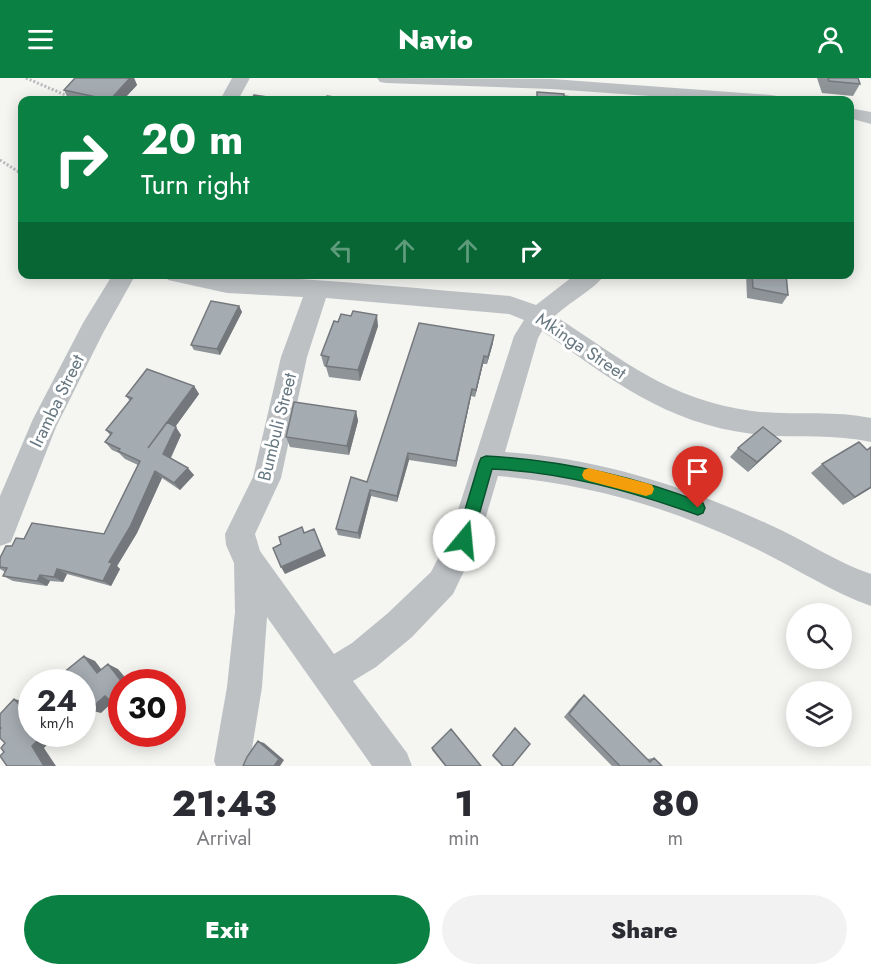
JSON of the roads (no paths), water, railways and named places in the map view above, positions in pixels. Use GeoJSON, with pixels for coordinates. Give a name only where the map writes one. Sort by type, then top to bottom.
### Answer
{"type":"FeatureCollection","features":[{"type":"Feature","properties":{"kind":"street"},"geometry":{"type":"LineString","coordinates":[[231,96],[241,78]]}},
{"type":"Feature","properties":{"kind":"street"},"geometry":{"type":"LineString","coordinates":[[386,78],[425,81],[597,83],[680,96]]}},
{"type":"Feature","properties":{"kind":"street"},"geometry":{"type":"LineString","coordinates":[[854,114],[871,118]]}},
{"type":"Feature","properties":{"kind":"street","name":"Iramba Street"},"geometry":{"type":"LineString","coordinates":[[0,532],[43,427],[92,330],[122,279]]}},
{"type":"Feature","properties":{"kind":"street","name":"Mkinga Street"},"geometry":{"type":"LineString","coordinates":[[199,279],[227,285],[317,289],[510,305],[538,316],[621,373],[681,405],[710,416],[752,424],[801,426],[838,424],[871,430]]}},
{"type":"Feature","properties":{"kind":"street"},"geometry":{"type":"LineString","coordinates":[[328,677],[364,655],[400,625],[442,583],[464,540],[526,336],[538,316],[587,279]]}},
{"type":"Feature","properties":{"kind":"street","name":"Bumbuli Street"},"geometry":{"type":"LineString","coordinates":[[317,289],[292,367],[267,478],[240,534],[241,545],[249,562],[328,677],[394,766]]}},
{"type":"Feature","properties":{"kind":"street"},"geometry":{"type":"LineString","coordinates":[[486,463],[532,465],[582,473],[637,486],[679,500],[759,535],[851,583],[871,590]]}},
{"type":"Feature","properties":{"kind":"street","name":"Bumbuli Street"},"geometry":{"type":"LineString","coordinates":[[232,761],[242,709],[249,649],[252,594],[249,562]]}}]}
